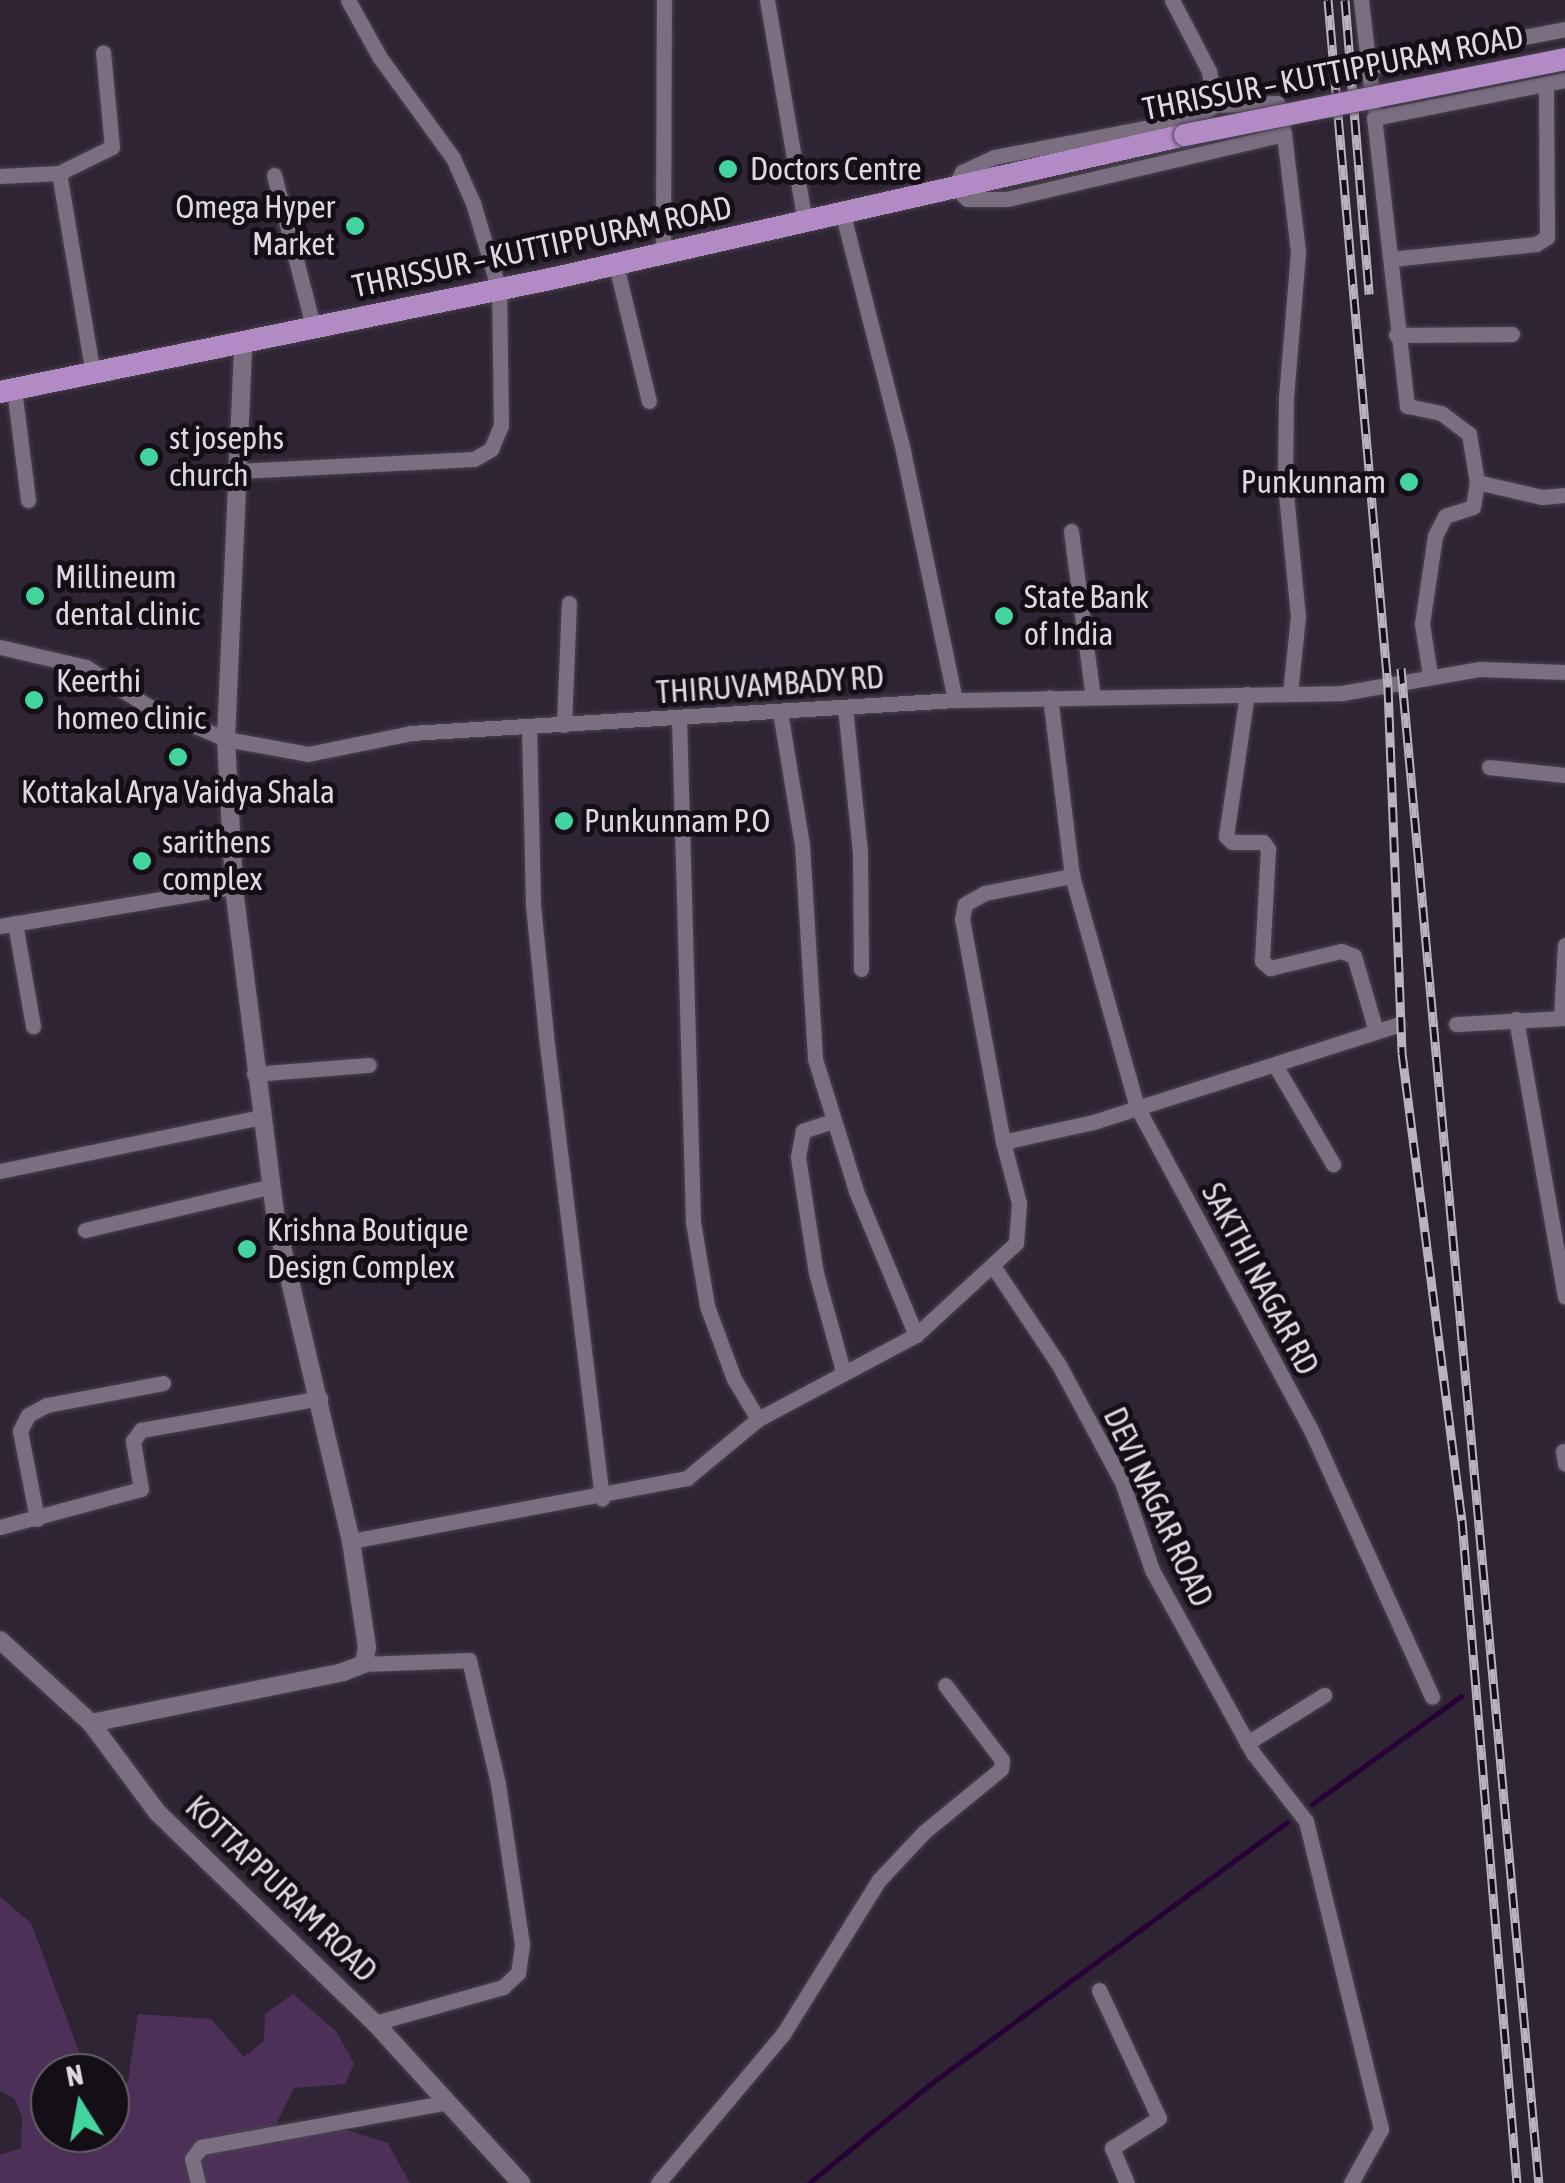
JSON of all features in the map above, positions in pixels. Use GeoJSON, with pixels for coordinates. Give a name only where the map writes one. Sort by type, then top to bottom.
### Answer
{"type":"FeatureCollection","features":[{"type":"Feature","properties":{"kind":"main road","name":"THRISSUR – KUTTIPPURAM ROAD"},"geometry":{"type":"LineString","coordinates":[[7,391],[616,265],[1185,135],[1565,59]]}},
{"type":"Feature","properties":{"kind":"street"},"geometry":{"type":"LineString","coordinates":[[240,471],[474,459],[491,449],[502,426],[499,290],[464,179],[348,0]]}},
{"type":"Feature","properties":{"kind":"street"},"geometry":{"type":"LineString","coordinates":[[662,254],[664,0]]}},
{"type":"Feature","properties":{"kind":"street"},"geometry":{"type":"LineString","coordinates":[[767,0],[805,223]]}},
{"type":"Feature","properties":{"kind":"street"},"geometry":{"type":"LineString","coordinates":[[1172,0],[1209,71],[1215,105]]}},
{"type":"Feature","properties":{"kind":"street"},"geometry":{"type":"LineString","coordinates":[[1361,0],[1407,406],[1441,413],[1468,434],[1477,482],[1473,507],[1445,516],[1436,536],[1422,624],[1430,675]]}},
{"type":"Feature","properties":{"kind":"street"},"geometry":{"type":"LineString","coordinates":[[1368,67],[1565,28]]}},
{"type":"Feature","properties":{"kind":"street"},"geometry":{"type":"LineString","coordinates":[[0,176],[58,173],[112,147],[104,52]]}},
{"type":"Feature","properties":{"kind":"street"},"geometry":{"type":"LineString","coordinates":[[1374,118],[1565,80]]}},
{"type":"Feature","properties":{"kind":"street"},"geometry":{"type":"LineString","coordinates":[[1391,258],[1547,238],[1546,84]]}},
{"type":"Feature","properties":{"kind":"street"},"geometry":{"type":"LineString","coordinates":[[1284,134],[1006,199],[966,199],[954,187],[962,172],[994,157],[1192,119],[1215,105],[1277,102],[1284,134],[1298,252],[1286,398],[1285,484],[1298,616],[1290,694]]}},
{"type":"Feature","properties":{"kind":"street"},"geometry":{"type":"LineString","coordinates":[[58,173],[93,375]]}},
{"type":"Feature","properties":{"kind":"street"},"geometry":{"type":"LineString","coordinates":[[274,175],[314,330]]}},
{"type":"Feature","properties":{"kind":"street"},"geometry":{"type":"LineString","coordinates":[[843,215],[903,450],[955,700]]}},
{"type":"Feature","properties":{"kind":"street"},"geometry":{"type":"LineString","coordinates":[[616,265],[649,401]]}},
{"type":"Feature","properties":{"kind":"street"},"geometry":{"type":"LineString","coordinates":[[1396,335],[1512,334]]}},
{"type":"Feature","properties":{"kind":"street"},"geometry":{"type":"LineString","coordinates":[[244,344],[226,739],[234,887],[260,1117],[351,1541],[366,1624],[364,1664]]}},
{"type":"Feature","properties":{"kind":"street"},"geometry":{"type":"LineString","coordinates":[[7,391],[28,500]]}},
{"type":"Feature","properties":{"kind":"street"},"geometry":{"type":"LineString","coordinates":[[1477,482],[1542,498],[1565,495]]}},
{"type":"Feature","properties":{"kind":"street"},"geometry":{"type":"LineString","coordinates":[[1071,531],[1093,697]]}},
{"type":"Feature","properties":{"kind":"street"},"geometry":{"type":"LineString","coordinates":[[564,725],[569,603]]}},
{"type":"Feature","properties":{"kind":"street","name":"THIRUVAMBADY RD"},"geometry":{"type":"LineString","coordinates":[[0,646],[86,668],[148,706],[226,739],[308,754],[411,733],[955,700],[1290,694],[1388,688],[1430,675],[1480,668],[1565,672]]}},
{"type":"Feature","properties":{"kind":"street"},"geometry":{"type":"LineString","coordinates":[[1247,694],[1226,836],[1232,842],[1263,842],[1268,849],[1262,961],[1270,968],[1340,952],[1354,956],[1376,1031]]}},
{"type":"Feature","properties":{"kind":"street","name":"SAKTHI NAGAR RD"},"geometry":{"type":"LineString","coordinates":[[1050,697],[1072,876],[1137,1106],[1311,1430],[1432,1697]]}},
{"type":"Feature","properties":{"kind":"street"},"geometry":{"type":"LineString","coordinates":[[846,707],[860,851],[861,969]]}},
{"type":"Feature","properties":{"kind":"street"},"geometry":{"type":"LineString","coordinates":[[780,712],[802,845],[807,1002],[834,1121],[916,1335]]}},
{"type":"Feature","properties":{"kind":"street"},"geometry":{"type":"LineString","coordinates":[[679,718],[694,1222],[708,1306],[734,1378],[758,1418]]}},
{"type":"Feature","properties":{"kind":"street"},"geometry":{"type":"LineString","coordinates":[[529,727],[534,905],[546,1036],[602,1499]]}},
{"type":"Feature","properties":{"kind":"street"},"geometry":{"type":"LineString","coordinates":[[1488,767],[1565,776]]}},
{"type":"Feature","properties":{"kind":"street"},"geometry":{"type":"LineString","coordinates":[[351,1541],[602,1499],[688,1478],[758,1418],[916,1335],[993,1266],[1020,1230],[962,919],[965,904],[985,893],[1072,876]]}},
{"type":"Feature","properties":{"kind":"street"},"geometry":{"type":"LineString","coordinates":[[33,1026],[7,924],[234,887]]}},
{"type":"Feature","properties":{"kind":"street"},"geometry":{"type":"LineString","coordinates":[[1456,1024],[1563,1018],[1565,945]]}},
{"type":"Feature","properties":{"kind":"street"},"geometry":{"type":"LineString","coordinates":[[1516,1019],[1565,1297]]}},
{"type":"Feature","properties":{"kind":"street"},"geometry":{"type":"LineString","coordinates":[[1003,1142],[1137,1106],[1397,1025]]}},
{"type":"Feature","properties":{"kind":"street"},"geometry":{"type":"LineString","coordinates":[[254,1074],[369,1064]]}},
{"type":"Feature","properties":{"kind":"street"},"geometry":{"type":"LineString","coordinates":[[1274,1064],[1332,1164]]}},
{"type":"Feature","properties":{"kind":"street"},"geometry":{"type":"LineString","coordinates":[[0,1171],[260,1117]]}},
{"type":"Feature","properties":{"kind":"street"},"geometry":{"type":"LineString","coordinates":[[834,1121],[803,1131],[798,1157],[816,1273],[843,1370]]}},
{"type":"Feature","properties":{"kind":"street"},"geometry":{"type":"LineString","coordinates":[[85,1230],[272,1186]]}},
{"type":"Feature","properties":{"kind":"street","name":"DEVI NAGAR ROAD"},"geometry":{"type":"LineString","coordinates":[[993,1266],[1053,1355],[1122,1482],[1152,1570],[1247,1743],[1306,1821],[1380,2129],[1351,2183]]}},
{"type":"Feature","properties":{"kind":"street"},"geometry":{"type":"LineString","coordinates":[[37,1520],[20,1431],[28,1415],[48,1405],[163,1383]]}},
{"type":"Feature","properties":{"kind":"street"},"geometry":{"type":"LineString","coordinates":[[0,1526],[37,1520],[141,1489],[133,1441],[141,1430],[320,1398]]}},
{"type":"Feature","properties":{"kind":"street","name":"KOTTAPPURAM ROAD"},"geometry":{"type":"LineString","coordinates":[[0,1640],[92,1723],[157,1812],[375,2022],[444,2103],[521,2183]]}},
{"type":"Feature","properties":{"kind":"street"},"geometry":{"type":"LineString","coordinates":[[92,1723],[364,1664],[469,1660],[498,1784],[522,1946],[518,1973],[502,1986],[375,2022]]}},
{"type":"Feature","properties":{"kind":"street"},"geometry":{"type":"LineString","coordinates":[[658,2183],[783,2034],[879,1880],[924,1832],[1001,1770],[1002,1760],[945,1685]]}},
{"type":"Feature","properties":{"kind":"street"},"geometry":{"type":"LineString","coordinates":[[1247,1743],[1324,1695]]}},
{"type":"Feature","properties":{"kind":"street"},"geometry":{"type":"LineString","coordinates":[[1099,1990],[1160,2118],[1112,2148],[1127,2183]]}},
{"type":"Feature","properties":{"kind":"street"},"geometry":{"type":"LineString","coordinates":[[198,2183],[192,2160],[201,2147],[444,2103]]}},
{"type":"Feature","properties":{"kind":"shaded area"},"geometry":{"type":"Polygon","coordinates":[[[0,1897],[31,1923],[80,2053],[30,2053],[30,2153],[130,2153],[130,2068],[138,2014],[211,2019],[244,2057],[264,2041],[265,2014],[293,1994],[337,2032],[354,2064],[345,2084],[294,2088],[276,2125],[297,2132],[346,2130],[388,2143],[410,2183],[0,2183],[0,2155],[21,2148],[22,2117],[14,2098],[0,2091],[0,1897]]]}},
{"type":"Feature","properties":{"kind":"waterway"},"geometry":{"type":"LineString","coordinates":[[1312,1804],[1461,1696]]}},
{"type":"Feature","properties":{"kind":"waterway"},"geometry":{"type":"LineString","coordinates":[[809,2183],[929,2085],[1287,1822]]}},
{"type":"Feature","properties":{"kind":"railway"},"geometry":{"type":"LineString","coordinates":[[1328,0],[1388,687],[1402,1053],[1462,1520],[1517,2183]]}},
{"type":"Feature","properties":{"kind":"railway"},"geometry":{"type":"LineString","coordinates":[[1345,0],[1369,294]]}},
{"type":"Feature","properties":{"kind":"railway"},"geometry":{"type":"LineString","coordinates":[[1401,668],[1539,2183]]}},
{"type":"Feature","properties":{"kind":"place","name":"Doctors Centre"},"geometry":{"type":"Point","coordinates":[728,169]}},
{"type":"Feature","properties":{"kind":"place","name":"Omega Hyper Market"},"geometry":{"type":"Point","coordinates":[355,226]}},
{"type":"Feature","properties":{"kind":"place","name":"st josephs church"},"geometry":{"type":"Point","coordinates":[149,457]}},
{"type":"Feature","properties":{"kind":"place","name":"Punkunnam"},"geometry":{"type":"Point","coordinates":[1409,482]}},
{"type":"Feature","properties":{"kind":"place","name":"Millineum dental clinic"},"geometry":{"type":"Point","coordinates":[35,596]}},
{"type":"Feature","properties":{"kind":"place","name":"State Bank of India"},"geometry":{"type":"Point","coordinates":[1004,616]}},
{"type":"Feature","properties":{"kind":"place","name":"Keerthi homeo clinic"},"geometry":{"type":"Point","coordinates":[34,700]}},
{"type":"Feature","properties":{"kind":"place","name":"Kottakal Arya Vaidya Shala"},"geometry":{"type":"Point","coordinates":[178,757]}},
{"type":"Feature","properties":{"kind":"place","name":"Punkunnam P.O"},"geometry":{"type":"Point","coordinates":[564,821]}},
{"type":"Feature","properties":{"kind":"place","name":"sarithens complex"},"geometry":{"type":"Point","coordinates":[142,861]}},
{"type":"Feature","properties":{"kind":"place","name":"Krishna Boutique Design Complex"},"geometry":{"type":"Point","coordinates":[247,1249]}}]}
